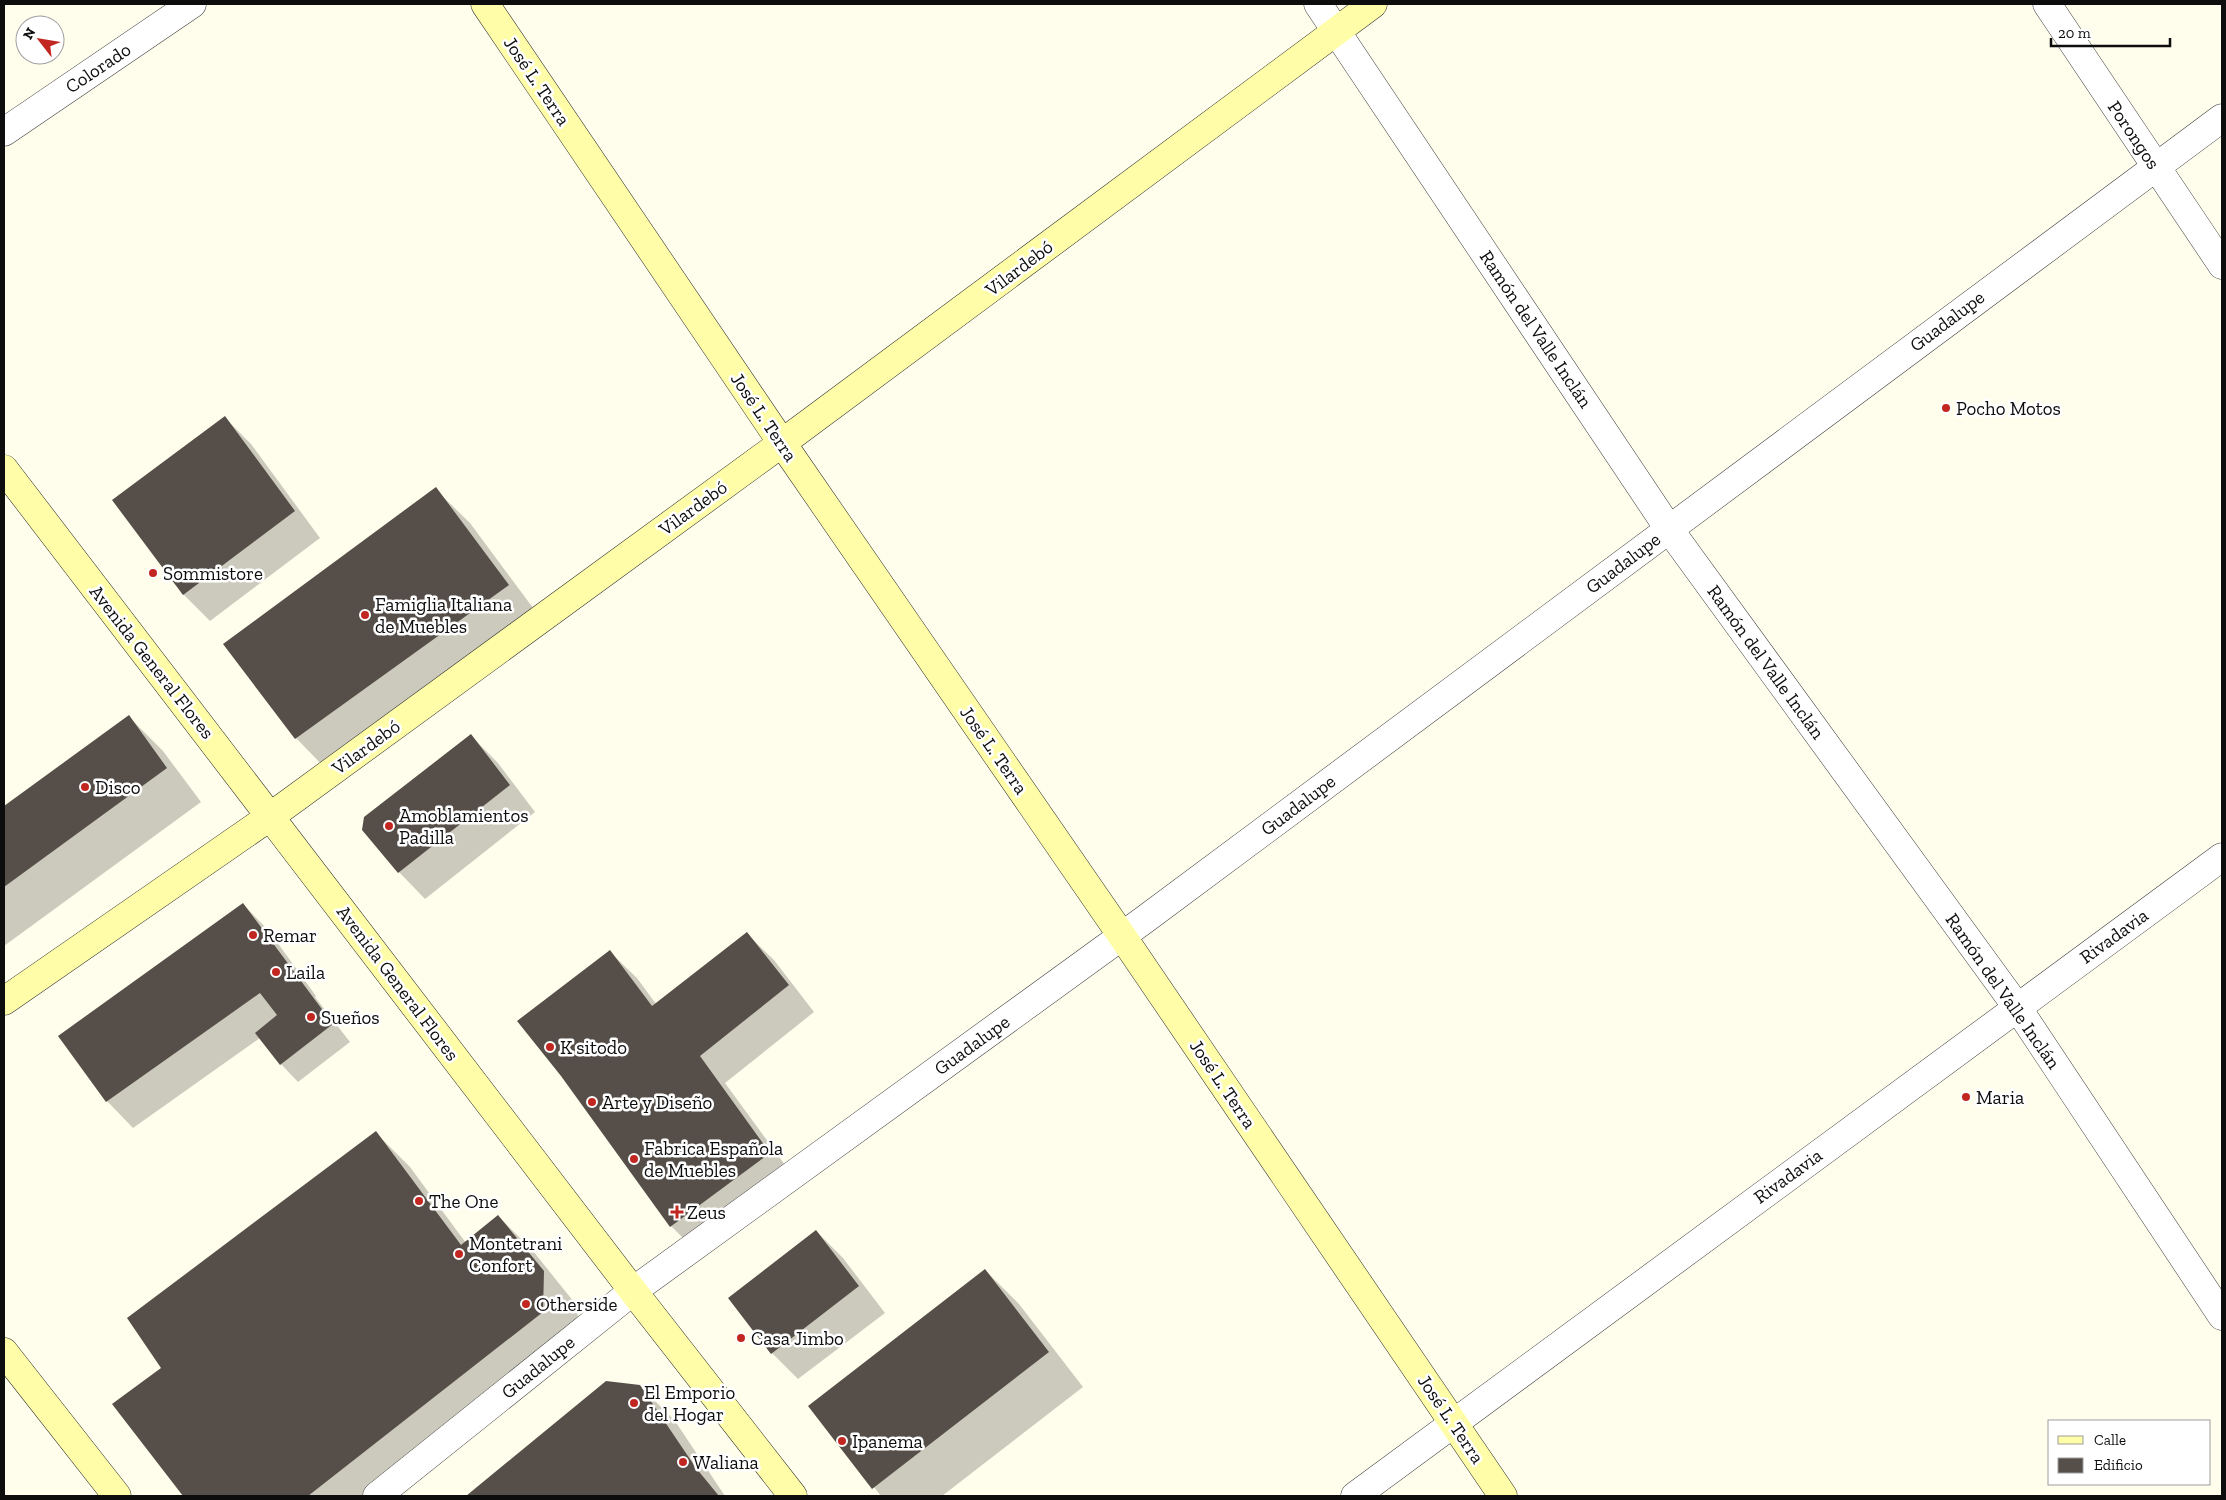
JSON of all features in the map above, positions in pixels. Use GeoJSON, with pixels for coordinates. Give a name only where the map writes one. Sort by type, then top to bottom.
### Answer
{"type":"FeatureCollection","features":[{"type":"Feature","properties":{"kind":"street","name":"Colorado"},"geometry":{"type":"LineString","coordinates":[[4,132],[192,4]]}},
{"type":"Feature","properties":{"kind":"street","name":"José L. Terra"},"geometry":{"type":"LineString","coordinates":[[485,4],[782,443],[1122,936],[1503,1496]]}},
{"type":"Feature","properties":{"kind":"street","name":"Ramón del Valle Inclán"},"geometry":{"type":"LineString","coordinates":[[1318,4],[1669,528],[2017,1007],[2222,1316]]}},
{"type":"Feature","properties":{"kind":"street","name":"Vilardebó"},"geometry":{"type":"LineString","coordinates":[[4,1001],[271,816],[782,443],[1373,4]]}},
{"type":"Feature","properties":{"kind":"street","name":"Porongos"},"geometry":{"type":"LineString","coordinates":[[2047,4],[2222,265]]}},
{"type":"Feature","properties":{"kind":"street","name":"Guadalupe"},"geometry":{"type":"LineString","coordinates":[[377,1496],[634,1291],[1122,936],[2222,118]]}},
{"type":"Feature","properties":{"kind":"street","name":"Avenida General Flores"},"geometry":{"type":"LineString","coordinates":[[4,469],[634,1291],[794,1496]]}},
{"type":"Feature","properties":{"kind":"street","name":"Rivadavia"},"geometry":{"type":"LineString","coordinates":[[1355,1496],[2222,857]]}},
{"type":"Feature","properties":{"kind":"street"},"geometry":{"type":"LineString","coordinates":[[4,1352],[117,1496]]}},
{"type":"Feature","properties":{"kind":"building"},"geometry":{"type":"Polygon","coordinates":[[[225,416],[295,511],[183,595],[112,500],[225,416]]]}},
{"type":"Feature","properties":{"kind":"building","name":"Famiglia Italiana de Muebles"},"geometry":{"type":"Polygon","coordinates":[[[436,487],[509,585],[295,739],[223,644],[436,487]]]}},
{"type":"Feature","properties":{"kind":"building","name":"Disco"},"geometry":{"type":"Polygon","coordinates":[[[129,715],[167,768],[4,887],[4,806],[129,715]]]}},
{"type":"Feature","properties":{"kind":"building"},"geometry":{"type":"Polygon","coordinates":[[[471,734],[510,785],[398,873],[362,830],[364,817],[471,734]]]}},
{"type":"Feature","properties":{"kind":"building"},"geometry":{"type":"Polygon","coordinates":[[[243,903],[333,1024],[280,1065],[255,1033],[277,1015],[260,993],[106,1102],[58,1036],[243,903]]]}},
{"type":"Feature","properties":{"kind":"building"},"geometry":{"type":"Polygon","coordinates":[[[747,932],[789,985],[700,1056],[770,1153],[670,1227],[561,1076],[517,1021],[610,950],[652,1006],[747,932]]]}},
{"type":"Feature","properties":{"kind":"building"},"geometry":{"type":"Polygon","coordinates":[[[376,1131],[461,1245],[498,1215],[544,1271],[543,1312],[308,1496],[183,1496],[112,1404],[161,1368],[127,1318],[376,1131]]]}},
{"type":"Feature","properties":{"kind":"building"},"geometry":{"type":"Polygon","coordinates":[[[816,1230],[859,1286],[771,1354],[728,1298],[816,1230]]]}},
{"type":"Feature","properties":{"kind":"building"},"geometry":{"type":"Polygon","coordinates":[[[985,1269],[1049,1352],[872,1489],[808,1406],[985,1269]]]}},
{"type":"Feature","properties":{"kind":"building"},"geometry":{"type":"Polygon","coordinates":[[[606,1381],[640,1385],[696,1468],[719,1496],[466,1496],[606,1381]]]}},
{"type":"Feature","properties":{"kind":"place","name":"Pocho Motos"},"geometry":{"type":"Point","coordinates":[1946,408]}},
{"type":"Feature","properties":{"kind":"place","name":"Sommistore"},"geometry":{"type":"Point","coordinates":[153,573]}},
{"type":"Feature","properties":{"kind":"place","name":"Famiglia Italiana de Muebles"},"geometry":{"type":"Point","coordinates":[365,615]}},
{"type":"Feature","properties":{"kind":"place","name":"Disco"},"geometry":{"type":"Point","coordinates":[85,787]}},
{"type":"Feature","properties":{"kind":"place","name":"Amoblamientos Padilla"},"geometry":{"type":"Point","coordinates":[389,826]}},
{"type":"Feature","properties":{"kind":"place","name":"Remar"},"geometry":{"type":"Point","coordinates":[253,935]}},
{"type":"Feature","properties":{"kind":"place","name":"Laila"},"geometry":{"type":"Point","coordinates":[276,972]}},
{"type":"Feature","properties":{"kind":"place","name":"Sueños"},"geometry":{"type":"Point","coordinates":[311,1017]}},
{"type":"Feature","properties":{"kind":"place","name":"K sitodo"},"geometry":{"type":"Point","coordinates":[550,1047]}},
{"type":"Feature","properties":{"kind":"place","name":"Maria"},"geometry":{"type":"Point","coordinates":[1966,1097]}},
{"type":"Feature","properties":{"kind":"place","name":"Arte y Diseño"},"geometry":{"type":"Point","coordinates":[592,1102]}},
{"type":"Feature","properties":{"kind":"place","name":"Fabrica Española de Muebles"},"geometry":{"type":"Point","coordinates":[634,1159]}},
{"type":"Feature","properties":{"kind":"place","name":"The One"},"geometry":{"type":"Point","coordinates":[419,1201]}},
{"type":"Feature","properties":{"kind":"place","name":"Zeus"},"geometry":{"type":"Point","coordinates":[677,1212]}},
{"type":"Feature","properties":{"kind":"place","name":"Montetrani Confort"},"geometry":{"type":"Point","coordinates":[459,1254]}},
{"type":"Feature","properties":{"kind":"place","name":"Otherside"},"geometry":{"type":"Point","coordinates":[526,1304]}},
{"type":"Feature","properties":{"kind":"place","name":"Casa Jimbo"},"geometry":{"type":"Point","coordinates":[741,1338]}},
{"type":"Feature","properties":{"kind":"place","name":"El Emporio del Hogar"},"geometry":{"type":"Point","coordinates":[634,1403]}},
{"type":"Feature","properties":{"kind":"place","name":"Ipanema"},"geometry":{"type":"Point","coordinates":[842,1441]}},
{"type":"Feature","properties":{"kind":"place","name":"Waliana"},"geometry":{"type":"Point","coordinates":[683,1462]}}]}
